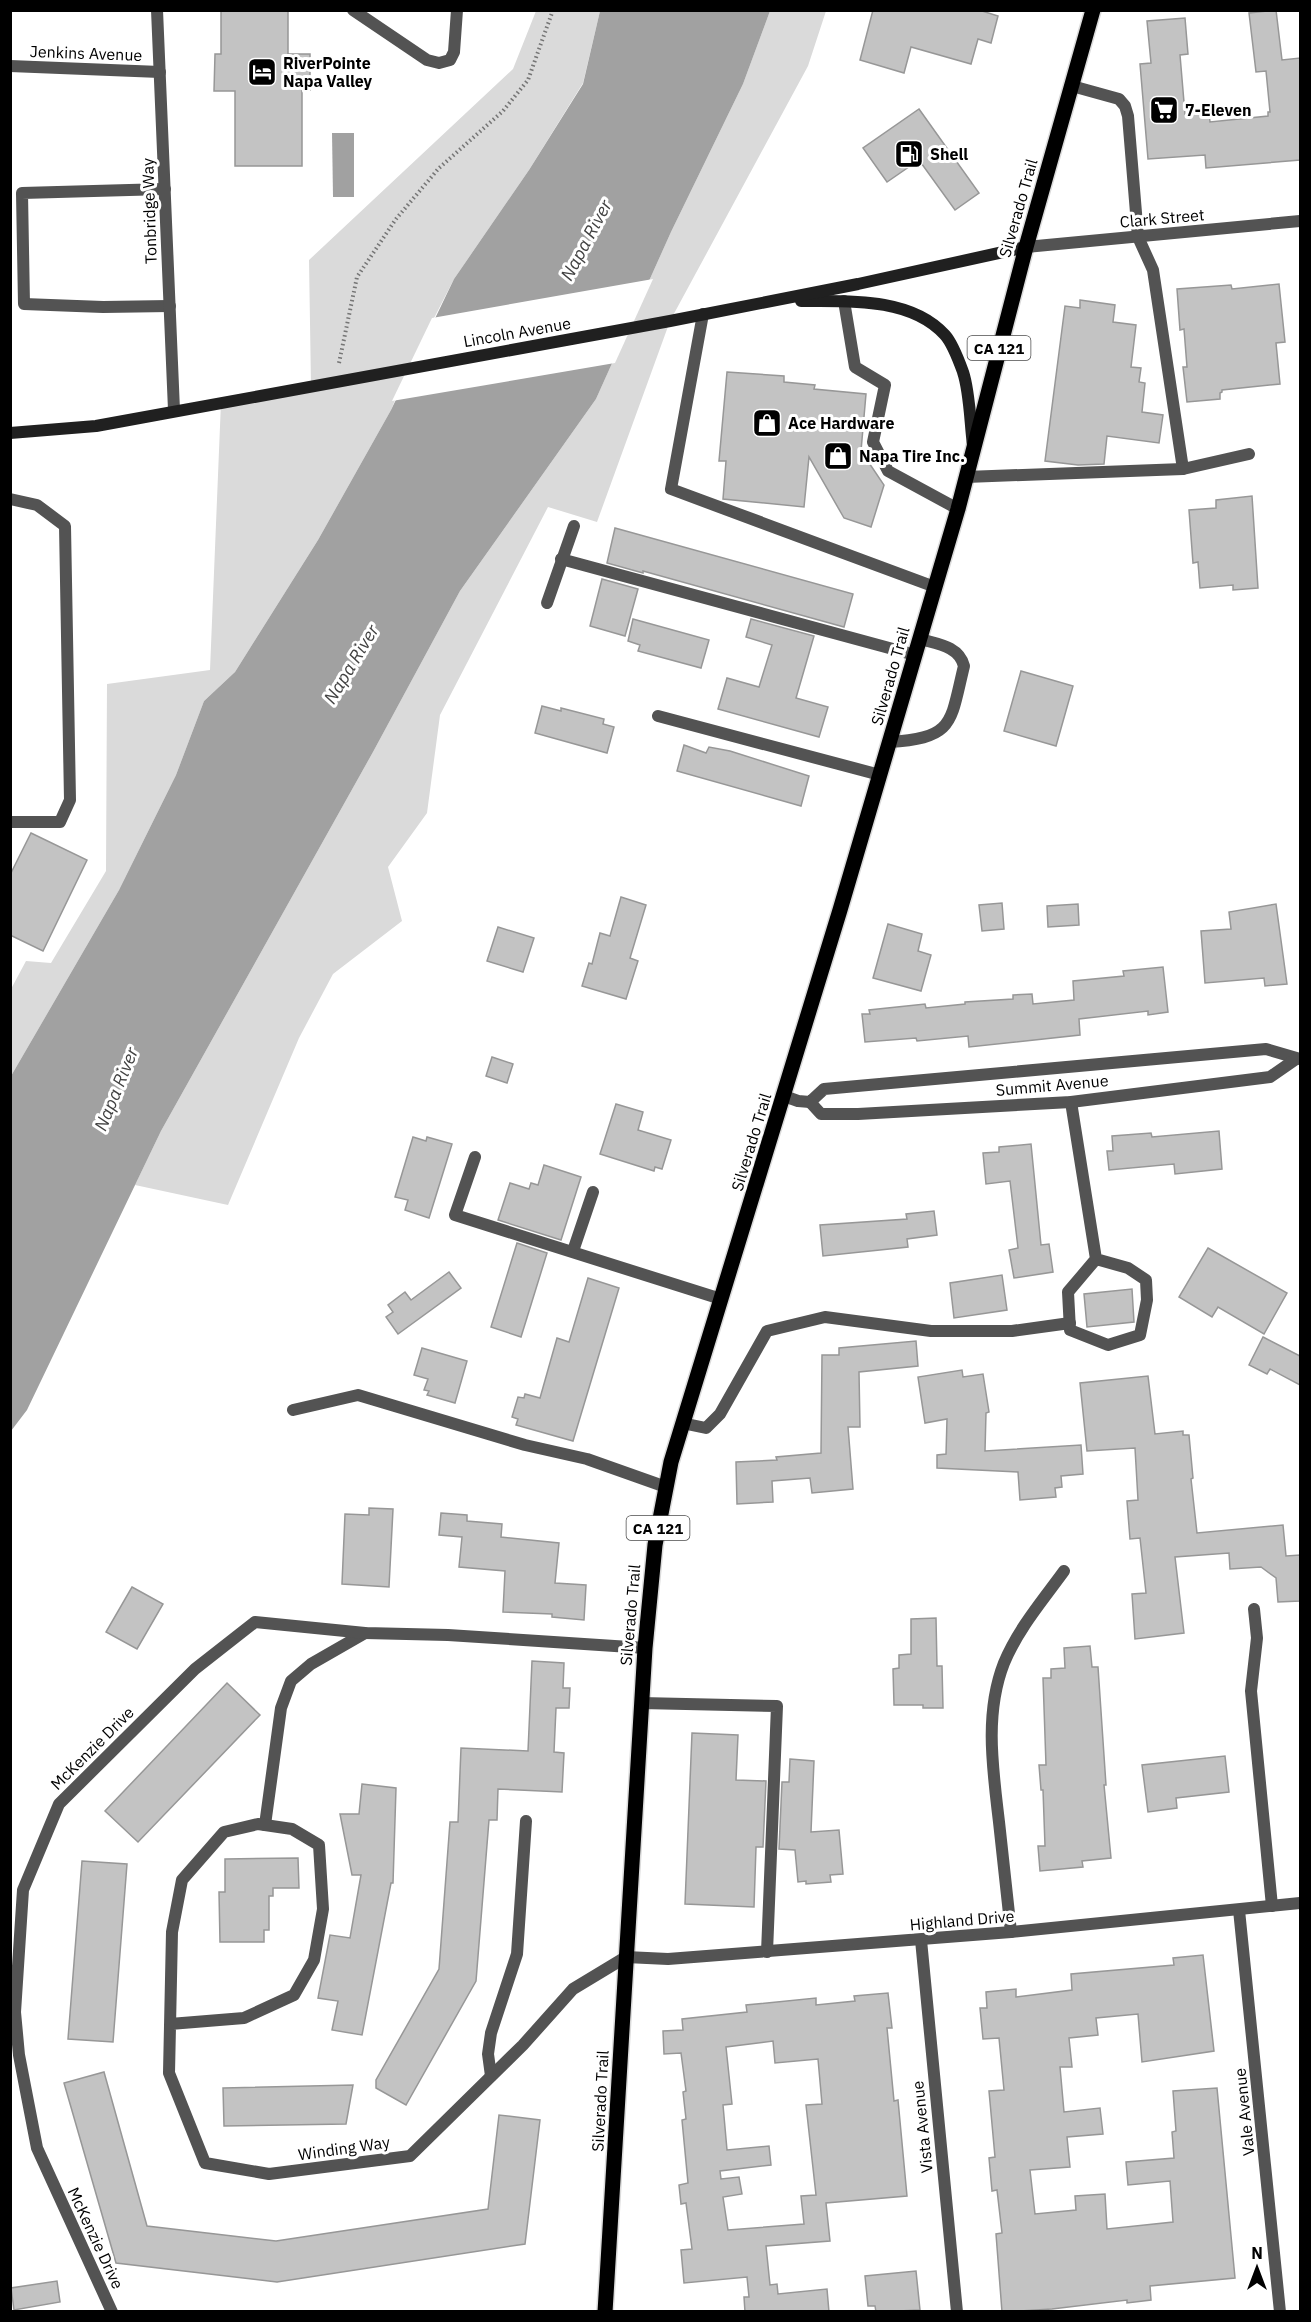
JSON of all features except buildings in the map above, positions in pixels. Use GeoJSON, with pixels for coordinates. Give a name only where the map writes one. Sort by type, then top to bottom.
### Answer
{"type":"FeatureCollection","features":[{"type":"Feature","properties":{"kind":"main road","name":"Silverado Trail"},"geometry":{"type":"LineString","coordinates":[[605,2312],[645,1648],[655,1545],[671,1462],[784,1096],[958,509],[1026,247],[1093,10]]}},
{"type":"Feature","properties":{"kind":"main road","name":"Lincoln Avenue"},"geometry":{"type":"LineString","coordinates":[[10,433],[96,426],[670,321],[1026,247]]}},
{"type":"Feature","properties":{"kind":"main road"},"geometry":{"type":"LineString","coordinates":[[776,300],[844,301],[895,308],[932,323],[947,337],[963,374],[973,449]]}},
{"type":"Feature","properties":{"kind":"street","name":"Tonbridge Way"},"geometry":{"type":"LineString","coordinates":[[158,10],[174,410]]}},
{"type":"Feature","properties":{"kind":"street"},"geometry":{"type":"LineString","coordinates":[[353,10],[427,60],[440,63],[450,60],[454,52],[457,10]]}},
{"type":"Feature","properties":{"kind":"street","name":"Jenkins Avenue"},"geometry":{"type":"LineString","coordinates":[[10,66],[160,72]]}},
{"type":"Feature","properties":{"kind":"street"},"geometry":{"type":"LineString","coordinates":[[1072,86],[1119,99],[1125,106],[1128,116],[1138,237],[1153,270],[1183,469]]}},
{"type":"Feature","properties":{"kind":"street"},"geometry":{"type":"LineString","coordinates":[[165,189],[21,193],[24,304],[102,307],[170,306]]}},
{"type":"Feature","properties":{"kind":"street","name":"Clark Street"},"geometry":{"type":"LineString","coordinates":[[1026,247],[1300,221]]}},
{"type":"Feature","properties":{"kind":"street"},"geometry":{"type":"LineString","coordinates":[[844,301],[855,367],[885,385],[873,442],[888,471],[958,509]]}},
{"type":"Feature","properties":{"kind":"street"},"geometry":{"type":"LineString","coordinates":[[703,314],[670,489],[935,587]]}},
{"type":"Feature","properties":{"kind":"street"},"geometry":{"type":"LineString","coordinates":[[966,477],[1183,469],[1250,454]]}},
{"type":"Feature","properties":{"kind":"street"},"geometry":{"type":"LineString","coordinates":[[10,499],[37,505],[65,526],[70,800],[60,822],[10,822]]}},
{"type":"Feature","properties":{"kind":"street"},"geometry":{"type":"LineString","coordinates":[[547,603],[574,526]]}},
{"type":"Feature","properties":{"kind":"street"},"geometry":{"type":"LineString","coordinates":[[561,559],[915,655]]}},
{"type":"Feature","properties":{"kind":"street"},"geometry":{"type":"LineString","coordinates":[[889,742],[918,740],[929,736],[941,730],[952,717],[964,666],[962,657],[948,646],[920,639]]}},
{"type":"Feature","properties":{"kind":"street"},"geometry":{"type":"LineString","coordinates":[[658,716],[880,775]]}},
{"type":"Feature","properties":{"kind":"street","name":"Summit Avenue"},"geometry":{"type":"LineString","coordinates":[[810,1102],[824,1089],[1266,1049],[1298,1059]]}},
{"type":"Feature","properties":{"kind":"street","name":"Summit Avenue"},"geometry":{"type":"LineString","coordinates":[[784,1096],[810,1102],[820,1114],[858,1114],[1071,1102],[1270,1077],[1298,1059]]}},
{"type":"Feature","properties":{"kind":"street"},"geometry":{"type":"LineString","coordinates":[[1071,1102],[1096,1259],[1068,1292],[1070,1330],[1108,1345],[1140,1335],[1147,1300],[1146,1280],[1128,1268],[1096,1259]]}},
{"type":"Feature","properties":{"kind":"street"},"geometry":{"type":"LineString","coordinates":[[475,1156],[455,1215],[721,1299]]}},
{"type":"Feature","properties":{"kind":"street"},"geometry":{"type":"LineString","coordinates":[[573,1251],[593,1192]]}},
{"type":"Feature","properties":{"kind":"street"},"geometry":{"type":"LineString","coordinates":[[682,1423],[706,1428],[720,1414],[767,1331],[825,1317],[931,1331],[1012,1331],[1070,1323]]}},
{"type":"Feature","properties":{"kind":"street"},"geometry":{"type":"LineString","coordinates":[[293,1410],[358,1395],[525,1445],[587,1459],[666,1487]]}},
{"type":"Feature","properties":{"kind":"street"},"geometry":{"type":"LineString","coordinates":[[1011,1932],[993,1773],[991,1733],[994,1694],[1004,1663],[1019,1633],[1064,1571]]}},
{"type":"Feature","properties":{"kind":"street"},"geometry":{"type":"LineString","coordinates":[[1254,1609],[1257,1638],[1251,1691],[1272,1906]]}},
{"type":"Feature","properties":{"kind":"street","name":"McKenzie Drive"},"geometry":{"type":"LineString","coordinates":[[112,2312],[37,2148],[19,2055],[15,2012],[23,1890],[59,1804],[195,1669],[255,1622],[365,1633],[448,1635],[645,1648]]}},
{"type":"Feature","properties":{"kind":"street"},"geometry":{"type":"LineString","coordinates":[[265,1825],[281,1708],[291,1681],[311,1664],[365,1633]]}},
{"type":"Feature","properties":{"kind":"street"},"geometry":{"type":"LineString","coordinates":[[641,1703],[777,1706],[767,1952]]}},
{"type":"Feature","properties":{"kind":"street"},"geometry":{"type":"LineString","coordinates":[[491,2076],[488,2054],[491,2032],[517,1954],[526,1821]]}},
{"type":"Feature","properties":{"kind":"street","name":"Winding Way"},"geometry":{"type":"LineString","coordinates":[[170,2025],[244,2018],[294,1995],[314,1960],[323,1910],[319,1845],[292,1829],[258,1824],[224,1832],[182,1880],[172,1932],[170,2025],[169,2073],[205,2163],[269,2175],[410,2156],[523,2045],[573,1989],[626,1957]]}},
{"type":"Feature","properties":{"kind":"street","name":"Highland Drive"},"geometry":{"type":"LineString","coordinates":[[626,1957],[668,1959],[921,1940],[1300,1903]]}},
{"type":"Feature","properties":{"kind":"street","name":"Vale Avenue"},"geometry":{"type":"LineString","coordinates":[[1239,1910],[1280,2312]]}},
{"type":"Feature","properties":{"kind":"street","name":"Vista Avenue"},"geometry":{"type":"LineString","coordinates":[[921,1940],[957,2312]]}},
{"type":"Feature","properties":{"kind":"path"},"geometry":{"type":"LineString","coordinates":[[334,382],[357,277],[396,219],[439,168],[503,111],[528,80],[554,10]]}},
{"type":"Feature","properties":{"kind":"shaded area"},"geometry":{"type":"Polygon","coordinates":[[[536,11],[600,11],[583,83],[529,170],[454,279],[408,369],[391,410],[318,540],[235,672],[204,701],[176,775],[119,890],[11,1076],[11,989],[26,961],[51,963],[106,871],[107,684],[210,670],[221,402],[311,386],[309,260],[513,69],[536,11]]]}},
{"type":"Feature","properties":{"kind":"shaded area"},"geometry":{"type":"Polygon","coordinates":[[[770,11],[826,11],[808,66],[670,321],[597,522],[548,507],[440,715],[427,813],[388,867],[402,921],[333,974],[299,1038],[228,1205],[135,1185],[161,1131],[373,752],[460,591],[596,399],[671,232],[743,84],[770,11]]]}},
{"type":"Feature","properties":{"kind":"water","name":"Napa River"},"geometry":{"type":"Polygon","coordinates":[[[600,11],[770,11],[743,84],[671,232],[596,399],[460,591],[373,752],[161,1131],[27,1410],[11,1431],[11,1076],[119,890],[176,775],[204,701],[235,672],[318,540],[391,410],[454,279],[529,170],[583,84],[600,11]]]}},
{"type":"Feature","properties":{"kind":"water"},"geometry":{"type":"Polygon","coordinates":[[[332,133],[354,133],[354,197],[333,197],[332,133]]]}},
{"type":"Feature","properties":{"kind":"pier"},"geometry":{"type":"Polygon","coordinates":[[[653,279],[615,363],[392,401],[432,318],[653,279]]]}},
{"type":"Feature","properties":{"kind":"place","name":"RiverPointe Napa Valley"},"geometry":{"type":"Point","coordinates":[262,72]}},
{"type":"Feature","properties":{"kind":"place","name":"7-Eleven"},"geometry":{"type":"Point","coordinates":[1164,110]}},
{"type":"Feature","properties":{"kind":"place","name":"Shell"},"geometry":{"type":"Point","coordinates":[909,154]}},
{"type":"Feature","properties":{"kind":"place","name":"Ace Hardware"},"geometry":{"type":"Point","coordinates":[767,423]}},
{"type":"Feature","properties":{"kind":"place","name":"Napa Tire Inc."},"geometry":{"type":"Point","coordinates":[838,456]}}]}
